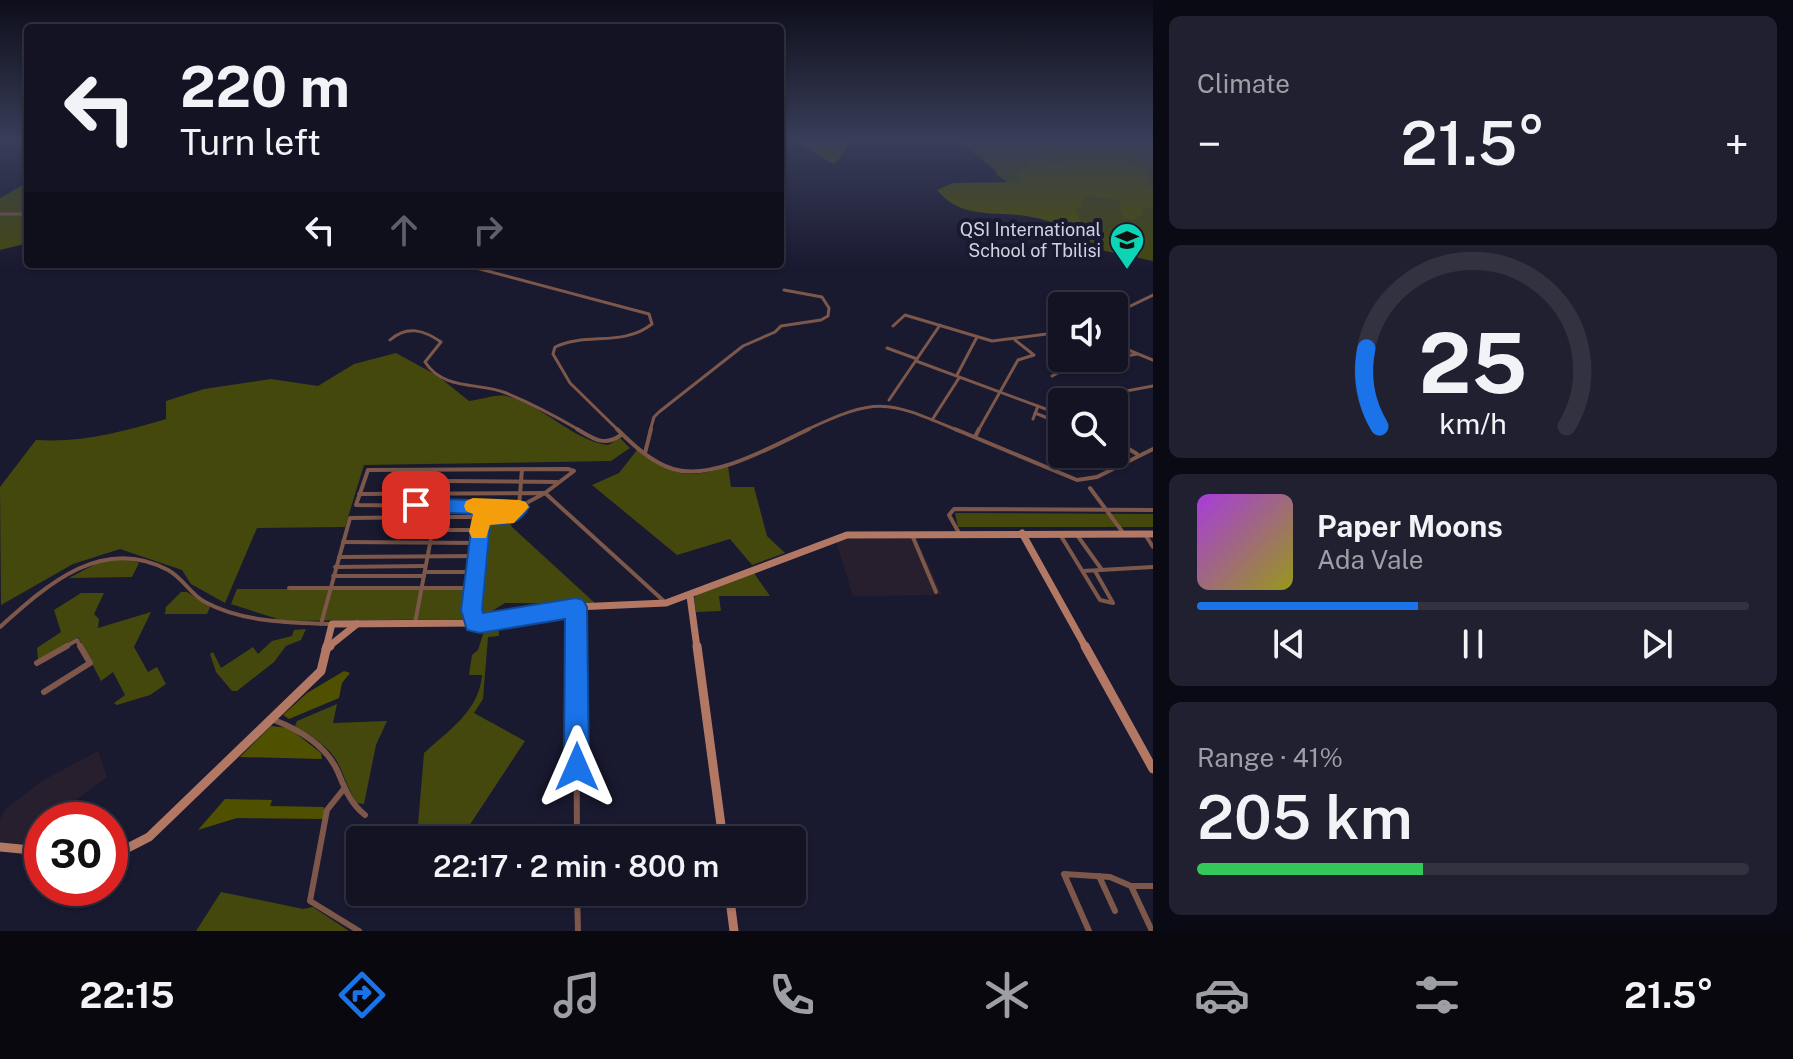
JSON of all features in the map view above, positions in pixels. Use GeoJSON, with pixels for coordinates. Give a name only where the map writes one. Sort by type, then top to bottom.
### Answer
{"type":"FeatureCollection","features":[{"type":"Feature","properties":{"kind":"street"},"geometry":{"type":"LineString","coordinates":[[0,214],[24,214]]}},
{"type":"Feature","properties":{"kind":"street"},"geometry":{"type":"LineString","coordinates":[[476,268],[649,314],[652,324],[645,331],[605,340],[569,341],[557,345],[553,350],[554,359],[622,434],[645,453],[680,471],[723,467],[850,410],[890,404],[1077,480],[1099,478],[1137,454],[1153,449]]}},
{"type":"Feature","properties":{"kind":"street"},"geometry":{"type":"LineString","coordinates":[[645,453],[654,417],[688,387],[749,342],[775,332],[781,326],[821,320],[828,316],[828,300],[819,295],[784,290]]}},
{"type":"Feature","properties":{"kind":"street"},"geometry":{"type":"LineString","coordinates":[[1128,307],[1153,295]]}},
{"type":"Feature","properties":{"kind":"street"},"geometry":{"type":"LineString","coordinates":[[893,326],[905,315],[977,337],[1015,340],[1048,334]]}},
{"type":"Feature","properties":{"kind":"street"},"geometry":{"type":"LineString","coordinates":[[889,400],[940,325]]}},
{"type":"Feature","properties":{"kind":"street"},"geometry":{"type":"LineString","coordinates":[[390,340],[399,332],[424,330],[441,342],[425,362],[429,368],[460,386],[502,391],[549,412],[597,441],[611,442],[622,434]]}},
{"type":"Feature","properties":{"kind":"street"},"geometry":{"type":"LineString","coordinates":[[932,420],[977,337]]}},
{"type":"Feature","properties":{"kind":"street"},"geometry":{"type":"LineString","coordinates":[[975,437],[1018,360],[1034,355],[1015,340]]}},
{"type":"Feature","properties":{"kind":"street"},"geometry":{"type":"LineString","coordinates":[[887,348],[1048,410]]}},
{"type":"Feature","properties":{"kind":"street"},"geometry":{"type":"LineString","coordinates":[[1128,350],[1153,360]]}},
{"type":"Feature","properties":{"kind":"street"},"geometry":{"type":"LineString","coordinates":[[1052,376],[1069,367],[1137,354]]}},
{"type":"Feature","properties":{"kind":"street"},"geometry":{"type":"LineString","coordinates":[[1128,391],[1153,386]]}},
{"type":"Feature","properties":{"kind":"street"},"geometry":{"type":"LineString","coordinates":[[1038,406],[1034,416],[1048,420]]}},
{"type":"Feature","properties":{"kind":"street"},"geometry":{"type":"LineString","coordinates":[[1128,449],[1137,454]]}},
{"type":"Feature","properties":{"kind":"street"},"geometry":{"type":"LineString","coordinates":[[519,507],[522,469]]}},
{"type":"Feature","properties":{"kind":"street"},"geometry":{"type":"LineString","coordinates":[[321,624],[350,518],[508,517],[574,471],[366,471],[357,506],[519,507]]}},
{"type":"Feature","properties":{"kind":"street"},"geometry":{"type":"LineString","coordinates":[[442,481],[560,482]]}},
{"type":"Feature","properties":{"kind":"street"},"geometry":{"type":"LineString","coordinates":[[1090,488],[1124,534]]}},
{"type":"Feature","properties":{"kind":"street"},"geometry":{"type":"LineString","coordinates":[[359,494],[545,493],[666,603]]}},
{"type":"Feature","properties":{"kind":"street"},"geometry":{"type":"LineString","coordinates":[[395,506],[398,494]]}},
{"type":"Feature","properties":{"kind":"street"},"geometry":{"type":"LineString","coordinates":[[959,533],[950,519],[954,509],[1153,510]]}},
{"type":"Feature","properties":{"kind":"street"},"geometry":{"type":"LineString","coordinates":[[415,623],[435,517]]}},
{"type":"Feature","properties":{"kind":"street"},"geometry":{"type":"LineString","coordinates":[[475,623],[472,610],[481,517]]}},
{"type":"Feature","properties":{"kind":"street"},"geometry":{"type":"LineString","coordinates":[[433,530],[479,530]]}},
{"type":"Feature","properties":{"kind":"street"},"geometry":{"type":"LineString","coordinates":[[0,627],[34,598],[99,560],[124,555],[182,576],[184,587],[206,603],[287,624],[357,624],[475,623],[576,607],[666,603],[836,537],[867,533],[1149,534],[1153,547]]}},
{"type":"Feature","properties":{"kind":"street"},"geometry":{"type":"LineString","coordinates":[[912,533],[936,592]]}},
{"type":"Feature","properties":{"kind":"street"},"geometry":{"type":"LineString","coordinates":[[1022,533],[1153,769]]}},
{"type":"Feature","properties":{"kind":"street"},"geometry":{"type":"LineString","coordinates":[[1059,533],[1100,600],[1113,603],[1095,571]]}},
{"type":"Feature","properties":{"kind":"street"},"geometry":{"type":"LineString","coordinates":[[1076,533],[1102,570]]}},
{"type":"Feature","properties":{"kind":"street"},"geometry":{"type":"LineString","coordinates":[[343,542],[478,543]]}},
{"type":"Feature","properties":{"kind":"street"},"geometry":{"type":"LineString","coordinates":[[384,557],[387,544]]}},
{"type":"Feature","properties":{"kind":"street"},"geometry":{"type":"LineString","coordinates":[[339,557],[476,556]]}},
{"type":"Feature","properties":{"kind":"street"},"geometry":{"type":"LineString","coordinates":[[335,567],[425,572]]}},
{"type":"Feature","properties":{"kind":"street"},"geometry":{"type":"LineString","coordinates":[[1083,571],[1153,567]]}},
{"type":"Feature","properties":{"kind":"street"},"geometry":{"type":"LineString","coordinates":[[333,576],[476,572]]}},
{"type":"Feature","properties":{"kind":"street"},"geometry":{"type":"LineString","coordinates":[[289,588],[474,588]]}},
{"type":"Feature","properties":{"kind":"street"},"geometry":{"type":"LineString","coordinates":[[690,596],[721,826]]}},
{"type":"Feature","properties":{"kind":"street"},"geometry":{"type":"LineString","coordinates":[[576,607],[577,826]]}},
{"type":"Feature","properties":{"kind":"street"},"geometry":{"type":"LineString","coordinates":[[128,848],[149,837],[321,671],[332,624]]}},
{"type":"Feature","properties":{"kind":"street"},"geometry":{"type":"LineString","coordinates":[[326,649],[357,624]]}},
{"type":"Feature","properties":{"kind":"street"},"geometry":{"type":"LineString","coordinates":[[37,663],[77,640],[90,663],[44,692]]}},
{"type":"Feature","properties":{"kind":"street"},"geometry":{"type":"LineString","coordinates":[[272,719],[286,723],[314,742],[337,769],[343,790],[365,815]]}},
{"type":"Feature","properties":{"kind":"street"},"geometry":{"type":"LineString","coordinates":[[343,790],[327,810],[310,901],[359,931]]}},
{"type":"Feature","properties":{"kind":"street"},"geometry":{"type":"LineString","coordinates":[[0,847],[24,849]]}},
{"type":"Feature","properties":{"kind":"street"},"geometry":{"type":"LineString","coordinates":[[1089,931],[1064,874],[1099,876],[1131,886],[1153,886]]}},
{"type":"Feature","properties":{"kind":"street"},"geometry":{"type":"LineString","coordinates":[[1099,876],[1115,911]]}},
{"type":"Feature","properties":{"kind":"street"},"geometry":{"type":"LineString","coordinates":[[1131,886],[1152,931]]}},
{"type":"Feature","properties":{"kind":"street"},"geometry":{"type":"LineString","coordinates":[[577,906],[578,931]]}},
{"type":"Feature","properties":{"kind":"street"},"geometry":{"type":"LineString","coordinates":[[731,906],[734,931]]}},
{"type":"Feature","properties":{"kind":"shaded area"},"geometry":{"type":"Polygon","coordinates":[[[1007,182],[1153,182],[1153,261],[1091,248],[1093,244],[1007,182]]]}},
{"type":"Feature","properties":{"kind":"shaded area"},"geometry":{"type":"Polygon","coordinates":[[[1148,182],[1153,188],[1153,207],[1142,209],[1143,214],[1133,220],[1126,219],[1118,209],[1121,201],[1087,195],[1083,206],[1075,209],[1080,220],[1074,228],[1031,217],[981,212],[958,206],[937,190],[953,183],[1148,182]]]}},
{"type":"Feature","properties":{"kind":"shaded area"},"geometry":{"type":"Polygon","coordinates":[[[24,184],[24,244],[0,250],[0,198],[24,184]]]}},
{"type":"Feature","properties":{"kind":"shaded area"},"geometry":{"type":"Polygon","coordinates":[[[396,353],[438,376],[469,401],[506,396],[532,406],[595,442],[608,445],[620,438],[630,448],[611,461],[364,465],[345,527],[257,528],[225,603],[191,584],[182,570],[120,549],[73,564],[1,605],[0,487],[36,440],[86,438],[166,419],[166,401],[204,389],[271,379],[318,386],[354,364],[396,353]]]}},
{"type":"Feature","properties":{"kind":"shaded area"},"geometry":{"type":"Polygon","coordinates":[[[637,450],[680,473],[701,473],[728,466],[731,487],[754,487],[767,536],[785,553],[752,565],[730,539],[677,555],[592,485],[619,473],[637,450]]]}},
{"type":"Feature","properties":{"kind":"shaded area"},"geometry":{"type":"Polygon","coordinates":[[[955,513],[1153,514],[1153,527],[958,527],[955,513]]]}},
{"type":"Feature","properties":{"kind":"shaded area"},"geometry":{"type":"Polygon","coordinates":[[[508,519],[512,527],[596,604],[505,603],[479,619],[284,621],[231,604],[237,589],[478,589],[486,520],[508,519]]]}},
{"type":"Feature","properties":{"kind":"shaded area"},"geometry":{"type":"Polygon","coordinates":[[[849,537],[916,537],[942,595],[853,596],[836,541],[849,537]]]}},
{"type":"Feature","properties":{"kind":"shaded area"},"geometry":{"type":"Polygon","coordinates":[[[126,557],[139,563],[132,577],[69,578],[101,561],[126,557]]]}},
{"type":"Feature","properties":{"kind":"shaded area"},"geometry":{"type":"Polygon","coordinates":[[[754,573],[770,596],[719,596],[721,611],[696,612],[696,595],[754,573]]]}},
{"type":"Feature","properties":{"kind":"shaded area"},"geometry":{"type":"Polygon","coordinates":[[[181,592],[187,592],[207,604],[210,607],[207,614],[165,614],[166,607],[181,592]]]}},
{"type":"Feature","properties":{"kind":"shaded area"},"geometry":{"type":"Polygon","coordinates":[[[81,593],[104,593],[94,614],[99,619],[98,628],[151,612],[134,647],[148,672],[157,667],[166,684],[150,695],[117,705],[114,703],[125,695],[113,672],[101,681],[78,637],[38,660],[37,648],[61,632],[54,610],[81,593]]]}},
{"type":"Feature","properties":{"kind":"shaded area"},"geometry":{"type":"Polygon","coordinates":[[[499,627],[499,636],[488,637],[483,699],[474,713],[525,741],[469,826],[415,826],[418,825],[424,753],[453,728],[475,699],[482,675],[469,675],[472,655],[478,650],[485,628],[499,627]]]}},
{"type":"Feature","properties":{"kind":"shaded area"},"geometry":{"type":"Polygon","coordinates":[[[306,629],[301,640],[286,646],[274,662],[237,691],[232,691],[216,672],[210,654],[213,652],[221,668],[253,647],[258,654],[272,641],[292,636],[294,630],[306,629]]]}},
{"type":"Feature","properties":{"kind":"shaded area"},"geometry":{"type":"Polygon","coordinates":[[[344,671],[350,673],[342,683],[339,698],[289,719],[283,715],[307,693],[344,671]]]}},
{"type":"Feature","properties":{"kind":"shaded area"},"geometry":{"type":"Polygon","coordinates":[[[337,704],[333,723],[387,721],[376,745],[364,804],[357,803],[330,752],[295,726],[297,721],[337,704]]]}},
{"type":"Feature","properties":{"kind":"shaded area"},"geometry":{"type":"Polygon","coordinates":[[[271,726],[289,728],[321,753],[322,759],[240,757],[271,726]]]}},
{"type":"Feature","properties":{"kind":"shaded area"},"geometry":{"type":"Polygon","coordinates":[[[98,751],[107,777],[73,802],[24,802],[24,844],[0,843],[0,819],[6,809],[42,781],[98,751]]]}},
{"type":"Feature","properties":{"kind":"shaded area"},"geometry":{"type":"Polygon","coordinates":[[[225,799],[272,800],[270,806],[324,807],[325,819],[237,818],[198,830],[225,799]]]}},
{"type":"Feature","properties":{"kind":"shaded area"},"geometry":{"type":"Polygon","coordinates":[[[221,892],[303,909],[313,907],[349,931],[196,931],[221,892]]]}},
{"type":"Feature","properties":{"kind":"slow traffic"},"geometry":{"type":"LineString","coordinates":[[473,506],[519,507],[508,517],[481,517],[479,532]]}},
{"type":"Feature","properties":{"kind":"place","name":"QSI International School of Tbilisi"},"geometry":{"type":"Point","coordinates":[1127,271]}},
{"type":"Feature","properties":{"kind":"route"},"geometry":{"type":"LineString","coordinates":[[416,505],[519,507],[508,517],[481,517],[472,610],[475,623],[480,623],[576,607],[577,767]]}}]}
